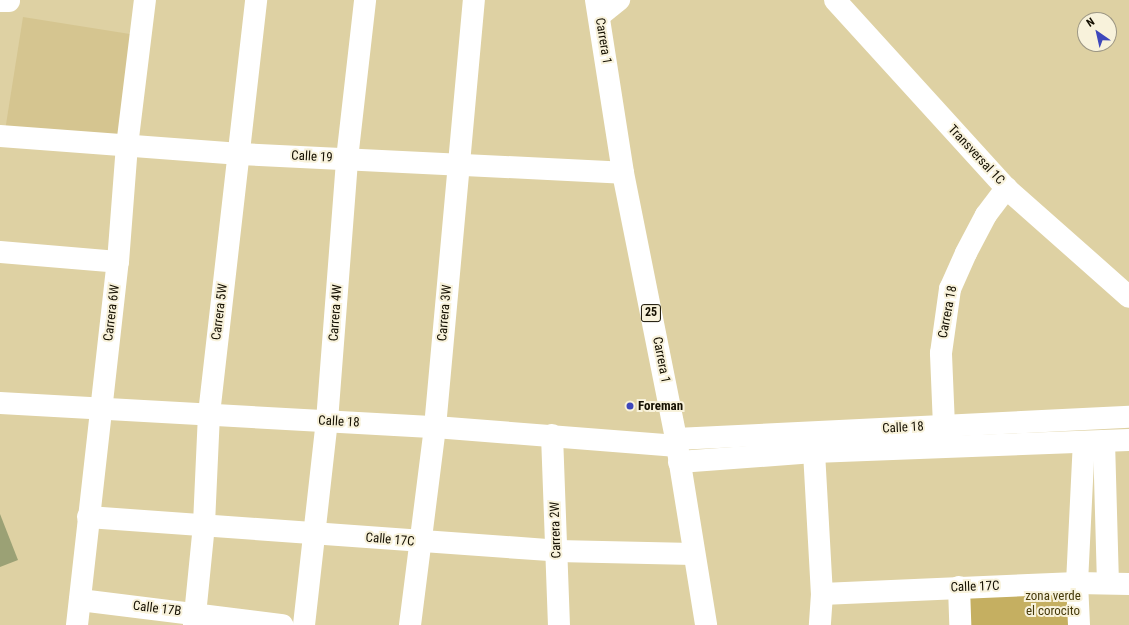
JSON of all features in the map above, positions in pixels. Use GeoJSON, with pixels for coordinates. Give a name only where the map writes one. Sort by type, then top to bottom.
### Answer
{"type":"FeatureCollection","features":[{"type":"Feature","properties":{"kind":"main road","name":"Carrera 6W"},"geometry":{"type":"LineString","coordinates":[[77,625],[100,410],[118,262],[127,146],[145,0]]}},
{"type":"Feature","properties":{"kind":"main road","name":"Carrera 5W"},"geometry":{"type":"LineString","coordinates":[[194,620],[204,524],[209,414],[240,154],[256,0]]}},
{"type":"Feature","properties":{"kind":"main road","name":"Carrera 4W"},"geometry":{"type":"LineString","coordinates":[[304,625],[327,421],[347,159],[365,0]]}},
{"type":"Feature","properties":{"kind":"main road","name":"Carrera 3W"},"geometry":{"type":"LineString","coordinates":[[410,625],[422,543],[435,427],[474,0]]}},
{"type":"Feature","properties":{"kind":"main road"},"geometry":{"type":"LineString","coordinates":[[598,8],[619,0]]}},
{"type":"Feature","properties":{"kind":"main road","name":"Transversal 1C"},"geometry":{"type":"LineString","coordinates":[[835,0],[1006,188],[1129,297]]}},
{"type":"Feature","properties":{"kind":"main road","name":"Carrera 1"},"geometry":{"type":"LineString","coordinates":[[598,8],[624,173],[677,449],[693,554],[706,625]]}},
{"type":"Feature","properties":{"kind":"main road","name":"Calle 19"},"geometry":{"type":"LineString","coordinates":[[0,136],[240,154],[624,173]]}},
{"type":"Feature","properties":{"kind":"main road","name":"Carrera 18"},"geometry":{"type":"LineString","coordinates":[[944,426],[941,353],[950,289],[969,247],[986,215],[1006,188]]}},
{"type":"Feature","properties":{"kind":"main road"},"geometry":{"type":"LineString","coordinates":[[0,252],[118,262]]}},
{"type":"Feature","properties":{"kind":"main road","name":"Calle 18"},"geometry":{"type":"LineString","coordinates":[[0,404],[435,427],[552,436],[677,449],[814,452],[1129,440]]}},
{"type":"Feature","properties":{"kind":"main road","name":"Calle 18"},"geometry":{"type":"LineString","coordinates":[[677,449],[944,426],[1129,418]]}},
{"type":"Feature","properties":{"kind":"main road","name":"Carrera 2W"},"geometry":{"type":"LineString","coordinates":[[552,436],[559,625]]}},
{"type":"Feature","properties":{"kind":"main road"},"geometry":{"type":"LineString","coordinates":[[1079,625],[1077,583],[1094,441]]}},
{"type":"Feature","properties":{"kind":"main road"},"geometry":{"type":"LineString","coordinates":[[1094,441],[1118,584]]}},
{"type":"Feature","properties":{"kind":"main road"},"geometry":{"type":"LineString","coordinates":[[814,452],[822,594],[820,625]]}},
{"type":"Feature","properties":{"kind":"main road","name":"Calle 17C"},"geometry":{"type":"LineString","coordinates":[[88,517],[204,524],[422,543],[557,551],[693,554]]}},
{"type":"Feature","properties":{"kind":"main road","name":"Calle 17C"},"geometry":{"type":"LineString","coordinates":[[822,594],[1077,583],[1118,584]]}},
{"type":"Feature","properties":{"kind":"main road"},"geometry":{"type":"LineString","coordinates":[[959,587],[960,625]]}},
{"type":"Feature","properties":{"kind":"main road","name":"Calle 17B"},"geometry":{"type":"LineString","coordinates":[[80,600],[194,620],[282,625]]}},
{"type":"Feature","properties":{"kind":"shaded area"},"geometry":{"type":"Polygon","coordinates":[[[23,17],[135,35],[117,144],[6,127],[23,17]]]}},
{"type":"Feature","properties":{"kind":"green space","name":"zona verde el corocito"},"geometry":{"type":"Polygon","coordinates":[[[959,583],[1077,583],[1077,625],[959,625],[959,583]]]}},
{"type":"Feature","properties":{"kind":"building"},"geometry":{"type":"Polygon","coordinates":[[[0,514],[18,560],[0,567],[0,514]]]}},
{"type":"Feature","properties":{"kind":"place","name":"Foreman"},"geometry":{"type":"Point","coordinates":[630,406]}}]}
